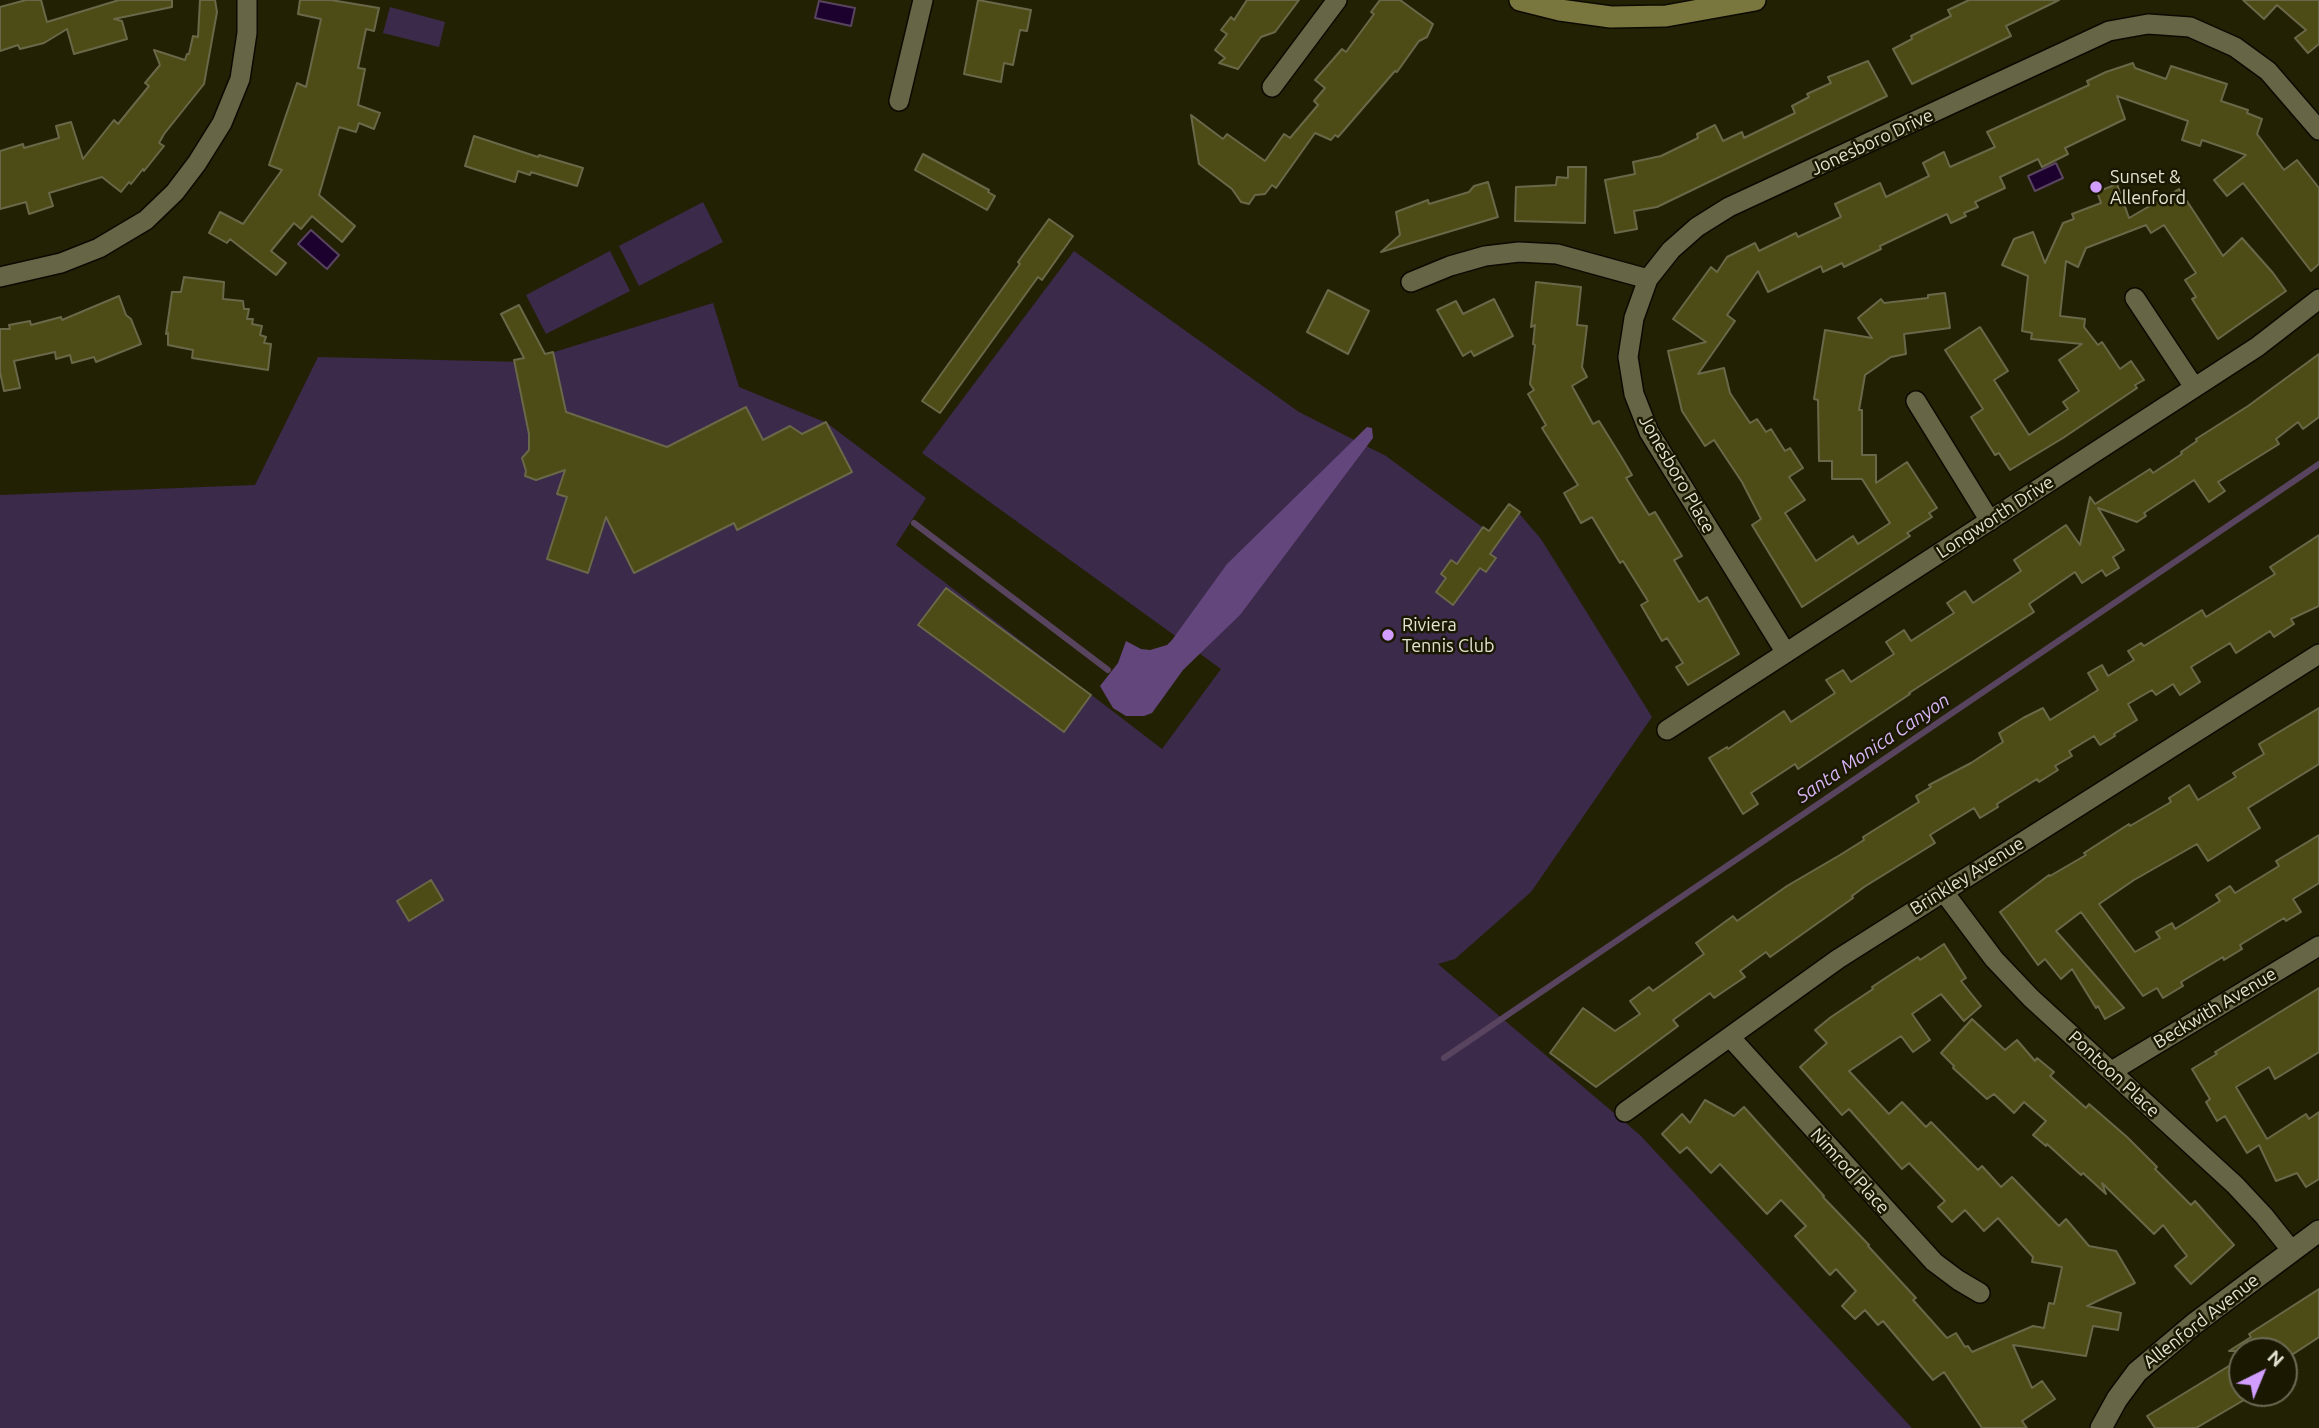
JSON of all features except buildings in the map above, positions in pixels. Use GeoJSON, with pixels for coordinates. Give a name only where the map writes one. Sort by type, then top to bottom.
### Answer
{"type":"FeatureCollection","features":[{"type":"Feature","properties":{"kind":"main road"},"geometry":{"type":"LineString","coordinates":[[1520,0],[1560,10],[1611,17],[1666,16],[1755,0]]}},
{"type":"Feature","properties":{"kind":"street"},"geometry":{"type":"LineString","coordinates":[[0,277],[61,263],[99,248],[146,220],[175,192],[198,163],[222,123],[240,79],[247,33],[247,0]]}},
{"type":"Feature","properties":{"kind":"street"},"geometry":{"type":"LineString","coordinates":[[899,101],[923,0]]}},
{"type":"Feature","properties":{"kind":"street"},"geometry":{"type":"LineString","coordinates":[[1272,87],[1337,0]]}},
{"type":"Feature","properties":{"kind":"street","name":"Jonesboro Drive"},"geometry":{"type":"LineString","coordinates":[[1648,279],[1671,250],[1697,227],[1729,208],[2109,32],[2148,24],[2190,27],[2235,47],[2268,71],[2319,130]]}},
{"type":"Feature","properties":{"kind":"street"},"geometry":{"type":"LineString","coordinates":[[1411,282],[1450,266],[1485,256],[1519,252],[1557,254],[1648,279]]}},
{"type":"Feature","properties":{"kind":"street","name":"Jonesboro Place"},"geometry":{"type":"LineString","coordinates":[[1648,279],[1634,318],[1629,357],[1634,394],[1649,432],[1786,653]]}},
{"type":"Feature","properties":{"kind":"street"},"geometry":{"type":"LineString","coordinates":[[2136,298],[2194,387]]}},
{"type":"Feature","properties":{"kind":"street","name":"Longworth Drive"},"geometry":{"type":"LineString","coordinates":[[1667,730],[2257,347],[2319,299]]}},
{"type":"Feature","properties":{"kind":"street"},"geometry":{"type":"LineString","coordinates":[[1916,401],[1990,521]]}},
{"type":"Feature","properties":{"kind":"street","name":"Brinkley Avenue"},"geometry":{"type":"LineString","coordinates":[[1625,1112],[1838,959],[2319,654]]}},
{"type":"Feature","properties":{"kind":"street","name":"Pontoon Place"},"geometry":{"type":"LineString","coordinates":[[1943,891],[1994,959],[2031,998],[2235,1185],[2292,1251]]}},
{"type":"Feature","properties":{"kind":"street","name":"Beckwith Avenue"},"geometry":{"type":"LineString","coordinates":[[2112,1071],[2319,946]]}},
{"type":"Feature","properties":{"kind":"street","name":"Nimrod Place"},"geometry":{"type":"LineString","coordinates":[[1730,1037],[1934,1262],[1980,1293]]}},
{"type":"Feature","properties":{"kind":"street","name":"Allenford Avenue"},"geometry":{"type":"LineString","coordinates":[[2101,1428],[2117,1399],[2137,1372],[2194,1324],[2319,1231]]}},
{"type":"Feature","properties":{"kind":"shaded area"},"geometry":{"type":"Polygon","coordinates":[[[819,1],[855,8],[851,26],[815,18],[819,1]]]}},
{"type":"Feature","properties":{"kind":"shaded area"},"geometry":{"type":"Polygon","coordinates":[[[390,7],[445,22],[439,47],[383,33],[390,7]]]}},
{"type":"Feature","properties":{"kind":"shaded area"},"geometry":{"type":"Polygon","coordinates":[[[2056,163],[2063,178],[2035,191],[2028,176],[2056,163]]]}},
{"type":"Feature","properties":{"kind":"shaded area"},"geometry":{"type":"Polygon","coordinates":[[[703,202],[723,242],[639,286],[619,246],[703,202]]]}},
{"type":"Feature","properties":{"kind":"shaded area"},"geometry":{"type":"Polygon","coordinates":[[[311,230],[339,255],[327,269],[298,244],[311,230]]]}},
{"type":"Feature","properties":{"kind":"shaded area"},"geometry":{"type":"Polygon","coordinates":[[[610,251],[630,291],[546,334],[526,295],[610,251]]]}},
{"type":"Feature","properties":{"kind":"shaded area"},"geometry":{"type":"Polygon","coordinates":[[[1074,251],[1299,412],[1386,456],[1489,532],[1510,503],[1541,539],[1652,717],[1531,892],[1455,959],[1438,964],[1640,1135],[1912,1428],[0,1428],[0,495],[255,485],[318,357],[522,362],[713,303],[739,387],[827,423],[926,498],[896,545],[1162,749],[1221,669],[922,453],[1074,251]]]}},
{"type":"Feature","properties":{"kind":"shaded area"},"geometry":{"type":"Polygon","coordinates":[[[1367,427],[1372,428],[1373,438],[1240,615],[1183,670],[1152,713],[1126,716],[1113,708],[1100,686],[1118,663],[1126,641],[1141,649],[1150,650],[1167,645],[1227,564],[1367,427]]]}},
{"type":"Feature","properties":{"kind":"waterway","name":"Santa Monica Canyon"},"geometry":{"type":"LineString","coordinates":[[1444,1058],[2319,464]]}},
{"type":"Feature","properties":{"kind":"waterway"},"geometry":{"type":"LineString","coordinates":[[914,523],[1108,670]]}},
{"type":"Feature","properties":{"kind":"place","name":"Sunset & Allenford"},"geometry":{"type":"Point","coordinates":[2096,187]}},
{"type":"Feature","properties":{"kind":"place","name":"Riviera Tennis Club"},"geometry":{"type":"Point","coordinates":[1388,635]}}]}
